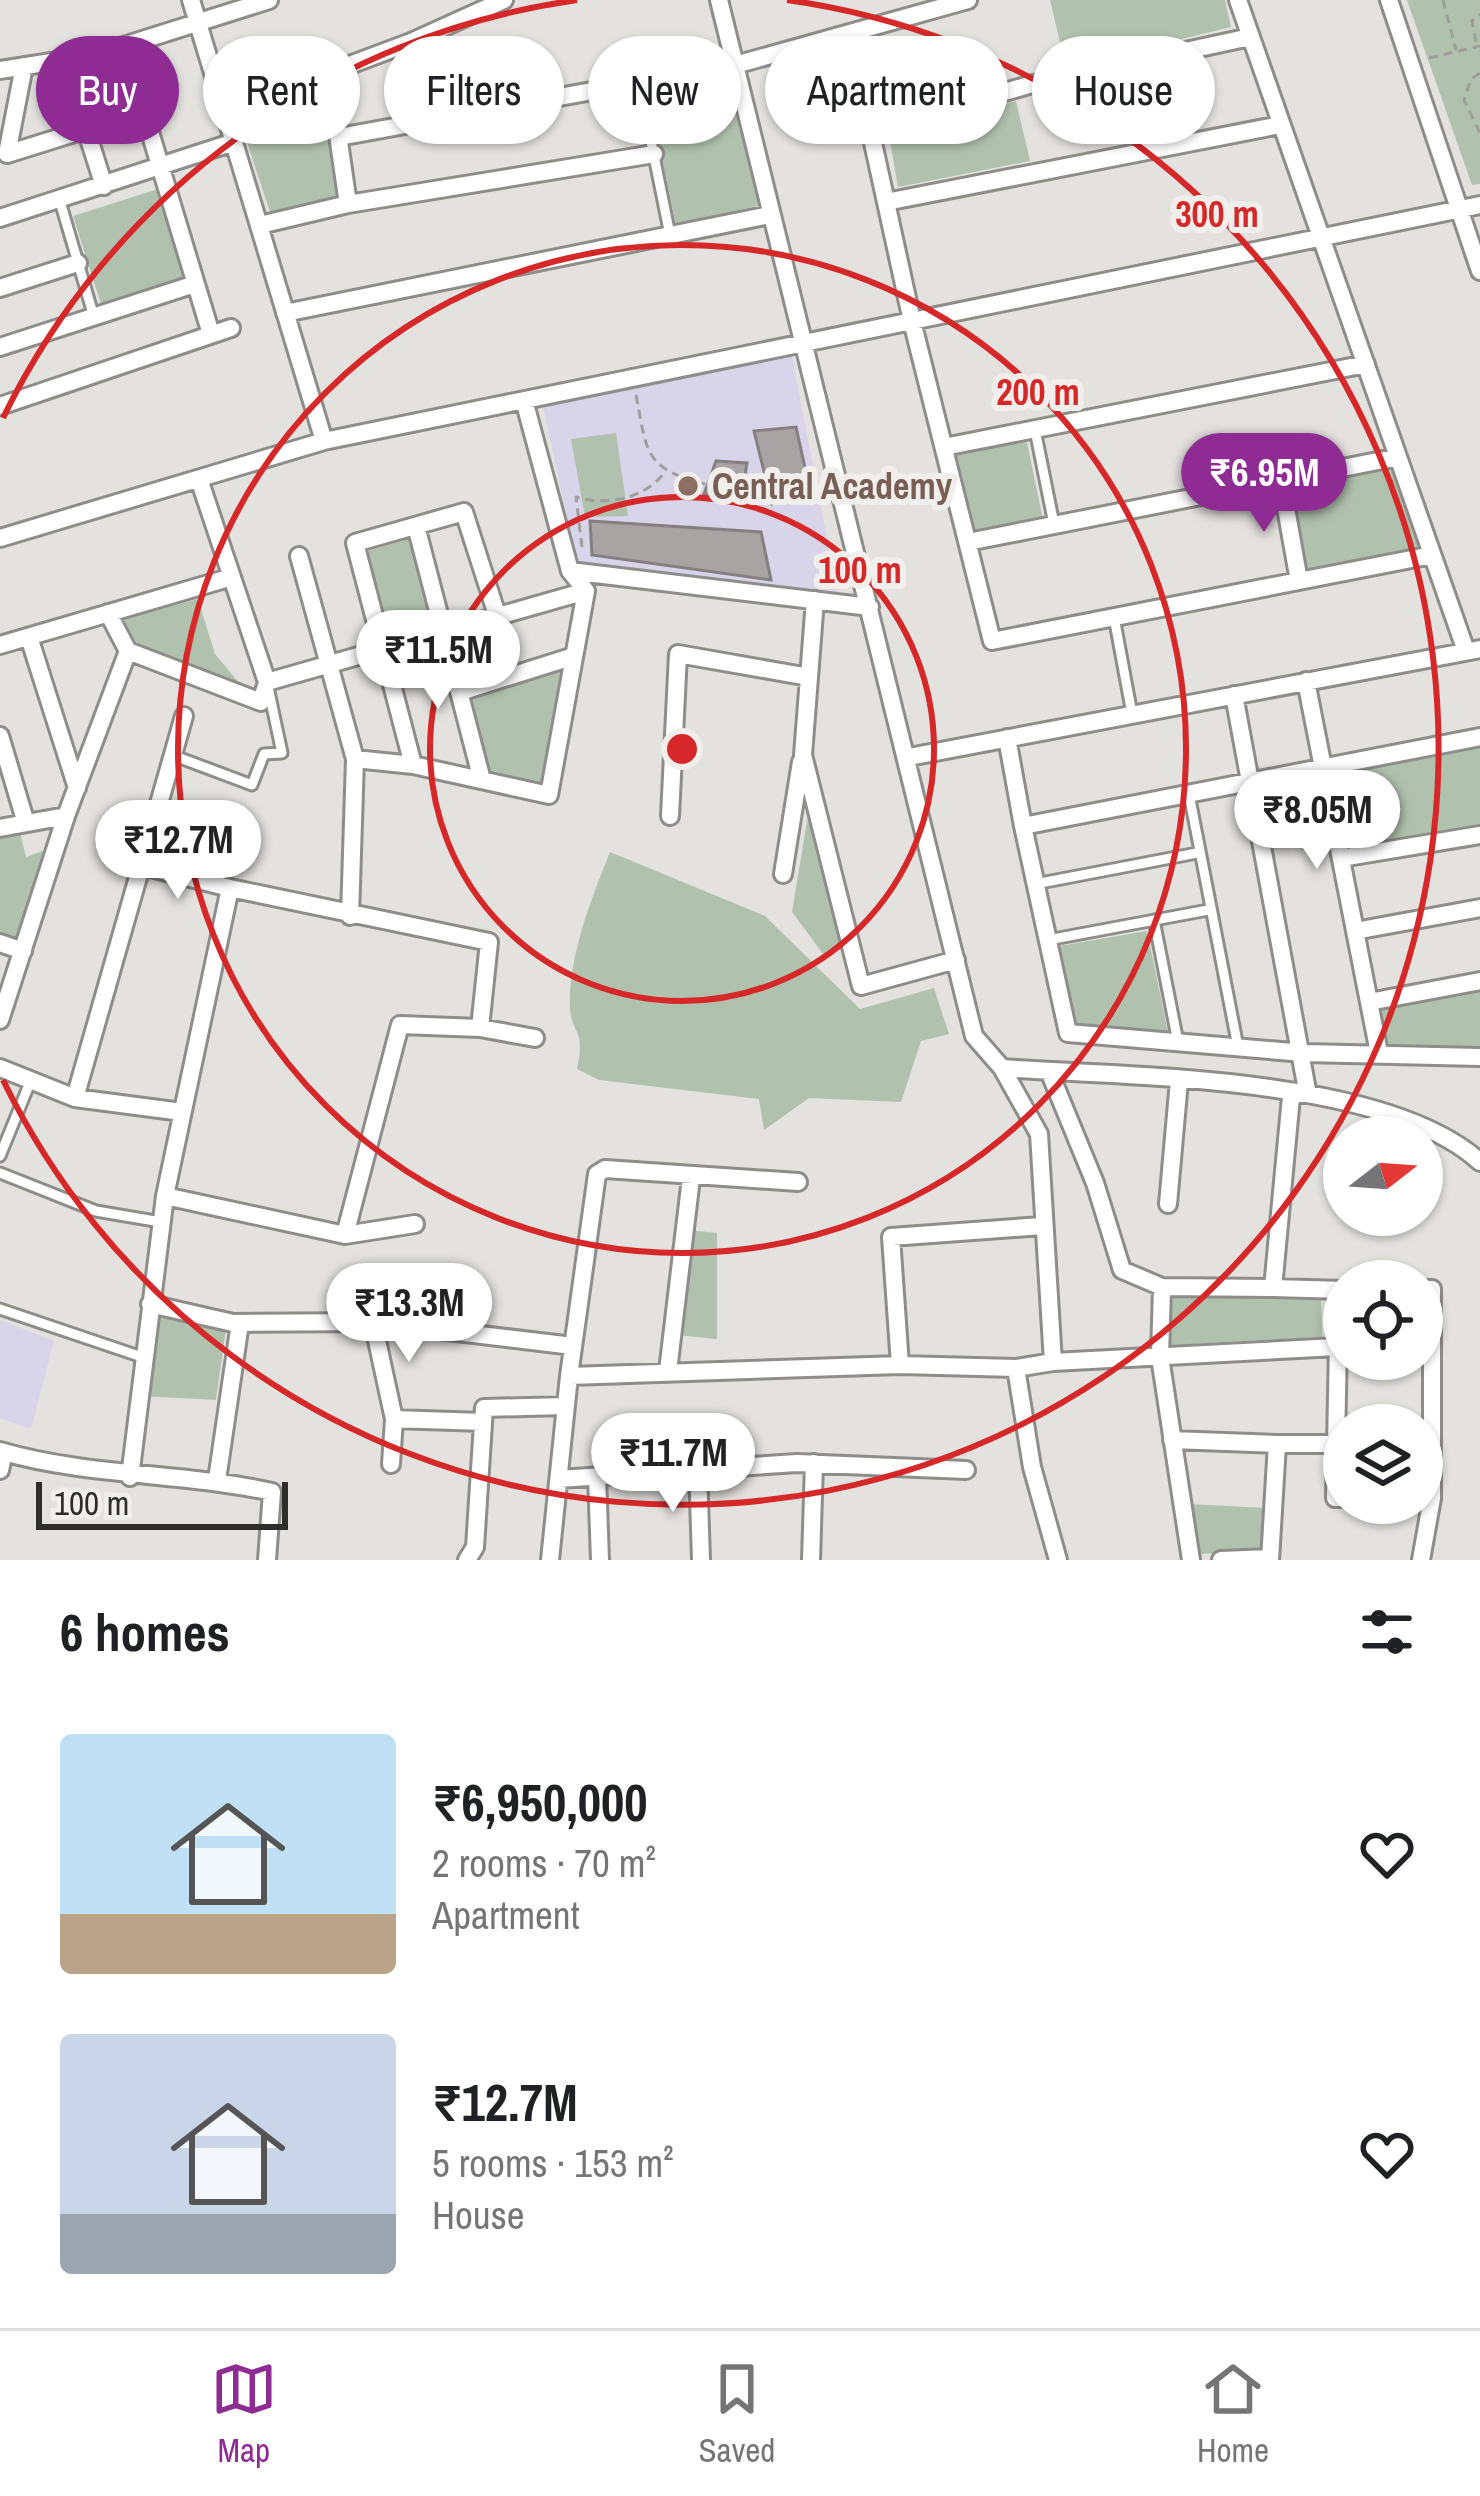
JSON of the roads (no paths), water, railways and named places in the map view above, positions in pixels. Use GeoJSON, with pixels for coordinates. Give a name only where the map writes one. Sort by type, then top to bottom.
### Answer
{"type":"FeatureCollection","features":[{"type":"Feature","properties":{"kind":"street"},"geometry":{"type":"LineString","coordinates":[[190,0],[203,42]]}},
{"type":"Feature","properties":{"kind":"street"},"geometry":{"type":"LineString","coordinates":[[159,36],[269,0]]}},
{"type":"Feature","properties":{"kind":"street"},"geometry":{"type":"LineString","coordinates":[[360,60],[504,0]]}},
{"type":"Feature","properties":{"kind":"street"},"geometry":{"type":"LineString","coordinates":[[719,0],[728,36]]}},
{"type":"Feature","properties":{"kind":"street"},"geometry":{"type":"LineString","coordinates":[[741,63],[968,0]]}},
{"type":"Feature","properties":{"kind":"street"},"geometry":{"type":"LineString","coordinates":[[909,757],[1473,650],[1432,555],[1238,0]]}},
{"type":"Feature","properties":{"kind":"street"},"geometry":{"type":"LineString","coordinates":[[1389,0],[1480,271]]}},
{"type":"Feature","properties":{"kind":"street"},"geometry":{"type":"LineString","coordinates":[[1008,91],[1250,37]]}},
{"type":"Feature","properties":{"kind":"street"},"geometry":{"type":"LineString","coordinates":[[0,70],[36,64]]}},
{"type":"Feature","properties":{"kind":"street"},"geometry":{"type":"LineString","coordinates":[[24,66],[7,154],[39,144]]}},
{"type":"Feature","properties":{"kind":"street"},"geometry":{"type":"LineString","coordinates":[[360,133],[588,91]]}},
{"type":"Feature","properties":{"kind":"street"},"geometry":{"type":"LineString","coordinates":[[741,91],[800,344],[909,757],[974,1036],[1002,1068],[1039,1134],[1054,1362]]}},
{"type":"Feature","properties":{"kind":"street"},"geometry":{"type":"LineString","coordinates":[[886,202],[1280,125]]}},
{"type":"Feature","properties":{"kind":"street"},"geometry":{"type":"LineString","coordinates":[[91,144],[104,186]]}},
{"type":"Feature","properties":{"kind":"street"},"geometry":{"type":"LineString","coordinates":[[155,144],[211,334]]}},
{"type":"Feature","properties":{"kind":"street"},"geometry":{"type":"LineString","coordinates":[[0,218],[228,144]]}},
{"type":"Feature","properties":{"kind":"street"},"geometry":{"type":"LineString","coordinates":[[235,144],[324,441]]}},
{"type":"Feature","properties":{"kind":"street"},"geometry":{"type":"LineString","coordinates":[[340,144],[348,203]]}},
{"type":"Feature","properties":{"kind":"street"},"geometry":{"type":"LineString","coordinates":[[874,144],[912,321],[992,641],[1432,555]]}},
{"type":"Feature","properties":{"kind":"street"},"geometry":{"type":"LineString","coordinates":[[260,225],[348,203],[654,154]]}},
{"type":"Feature","properties":{"kind":"street"},"geometry":{"type":"LineString","coordinates":[[0,538],[324,441],[1480,205]]}},
{"type":"Feature","properties":{"kind":"street"},"geometry":{"type":"LineString","coordinates":[[285,314],[770,215]]}},
{"type":"Feature","properties":{"kind":"street"},"geometry":{"type":"LineString","coordinates":[[0,288],[78,263]]}},
{"type":"Feature","properties":{"kind":"street"},"geometry":{"type":"LineString","coordinates":[[0,347],[195,284]]}},
{"type":"Feature","properties":{"kind":"street"},"geometry":{"type":"LineString","coordinates":[[0,406],[231,328]]}},
{"type":"Feature","properties":{"kind":"street"},"geometry":{"type":"LineString","coordinates":[[944,447],[1366,364]]}},
{"type":"Feature","properties":{"kind":"street"},"geometry":{"type":"LineString","coordinates":[[524,400],[570,571],[586,591]]}},
{"type":"Feature","properties":{"kind":"street"},"geometry":{"type":"LineString","coordinates":[[968,542],[1398,457]]}},
{"type":"Feature","properties":{"kind":"street"},"geometry":{"type":"LineString","coordinates":[[108,614],[128,651],[261,702],[267,682],[200,479]]}},
{"type":"Feature","properties":{"kind":"street"},"geometry":{"type":"LineString","coordinates":[[1281,480],[1299,581]]}},
{"type":"Feature","properties":{"kind":"street"},"geometry":{"type":"LineString","coordinates":[[413,765],[355,543],[464,512],[498,618]]}},
{"type":"Feature","properties":{"kind":"street"},"geometry":{"type":"LineString","coordinates":[[416,526],[482,780]]}},
{"type":"Feature","properties":{"kind":"street"},"geometry":{"type":"LineString","coordinates":[[299,556],[355,759],[350,916]]}},
{"type":"Feature","properties":{"kind":"street"},"geometry":{"type":"LineString","coordinates":[[570,571],[870,607]]}},
{"type":"Feature","properties":{"kind":"street"},"geometry":{"type":"LineString","coordinates":[[0,645],[232,577]]}},
{"type":"Feature","properties":{"kind":"street"},"geometry":{"type":"LineString","coordinates":[[267,682],[586,591]]}},
{"type":"Feature","properties":{"kind":"street"},"geometry":{"type":"LineString","coordinates":[[355,759],[413,765],[549,795],[586,591]]}},
{"type":"Feature","properties":{"kind":"street"},"geometry":{"type":"LineString","coordinates":[[783,874],[802,755],[814,600]]}},
{"type":"Feature","properties":{"kind":"street"},"geometry":{"type":"LineString","coordinates":[[29,637],[77,788]]}},
{"type":"Feature","properties":{"kind":"street"},"geometry":{"type":"LineString","coordinates":[[0,1020],[66,816],[128,651]]}},
{"type":"Feature","properties":{"kind":"street"},"geometry":{"type":"LineString","coordinates":[[670,816],[678,655],[809,676]]}},
{"type":"Feature","properties":{"kind":"street"},"geometry":{"type":"LineString","coordinates":[[460,692],[572,657]]}},
{"type":"Feature","properties":{"kind":"street"},"geometry":{"type":"LineString","coordinates":[[1306,681],[1379,1053]]}},
{"type":"Feature","properties":{"kind":"street"},"geometry":{"type":"LineString","coordinates":[[1234,695],[1304,1053],[1307,1090]]}},
{"type":"Feature","properties":{"kind":"street"},"geometry":{"type":"LineString","coordinates":[[75,1098],[184,716]]}},
{"type":"Feature","properties":{"kind":"street"},"geometry":{"type":"LineString","coordinates":[[0,736],[25,820]]}},
{"type":"Feature","properties":{"kind":"street"},"geometry":{"type":"LineString","coordinates":[[1023,826],[1480,736]]}},
{"type":"Feature","properties":{"kind":"street"},"geometry":{"type":"LineString","coordinates":[[1007,738],[1068,1033],[1304,1053],[1480,1057]]}},
{"type":"Feature","properties":{"kind":"street"},"geometry":{"type":"LineString","coordinates":[[802,755],[861,986],[956,960]]}},
{"type":"Feature","properties":{"kind":"street"},"geometry":{"type":"LineString","coordinates":[[0,828],[66,816]]}},
{"type":"Feature","properties":{"kind":"street"},"geometry":{"type":"LineString","coordinates":[[1341,858],[1480,835]]}},
{"type":"Feature","properties":{"kind":"street"},"geometry":{"type":"LineString","coordinates":[[139,866],[350,916],[489,942],[480,1028]]}},
{"type":"Feature","properties":{"kind":"street"},"geometry":{"type":"LineString","coordinates":[[130,1477],[165,1196],[230,889]]}},
{"type":"Feature","properties":{"kind":"street"},"geometry":{"type":"LineString","coordinates":[[1355,931],[1480,908]]}},
{"type":"Feature","properties":{"kind":"street"},"geometry":{"type":"LineString","coordinates":[[0,943],[23,951]]}},
{"type":"Feature","properties":{"kind":"street"},"geometry":{"type":"LineString","coordinates":[[1369,1002],[1480,981]]}},
{"type":"Feature","properties":{"kind":"street"},"geometry":{"type":"LineString","coordinates":[[345,1235],[400,1024],[480,1028],[535,1038]]}},
{"type":"Feature","properties":{"kind":"street"},"geometry":{"type":"LineString","coordinates":[[0,1068],[75,1098],[182,1112]]}},
{"type":"Feature","properties":{"kind":"street"},"geometry":{"type":"LineString","coordinates":[[1002,1068],[1307,1090],[1436,1134],[1480,1162]]}},
{"type":"Feature","properties":{"kind":"street"},"geometry":{"type":"LineString","coordinates":[[1049,1071],[1095,1183],[1121,1270],[1162,1287],[1323,1289]]}},
{"type":"Feature","properties":{"kind":"street"},"geometry":{"type":"LineString","coordinates":[[1168,1204],[1180,1081]]}},
{"type":"Feature","properties":{"kind":"street"},"geometry":{"type":"LineString","coordinates":[[1273,1288],[1291,1097],[1307,1090]]}},
{"type":"Feature","properties":{"kind":"street"},"geometry":{"type":"LineString","coordinates":[[550,1560],[597,1174],[605,1169],[798,1182]]}},
{"type":"Feature","properties":{"kind":"street"},"geometry":{"type":"LineString","coordinates":[[668,1371],[691,1178]]}},
{"type":"Feature","properties":{"kind":"street"},"geometry":{"type":"LineString","coordinates":[[165,1196],[345,1235],[416,1224]]}},
{"type":"Feature","properties":{"kind":"street"},"geometry":{"type":"LineString","coordinates":[[900,1365],[891,1237],[1042,1226]]}},
{"type":"Feature","properties":{"kind":"street"},"geometry":{"type":"LineString","coordinates":[[1162,1287],[1160,1357],[1191,1560]]}},
{"type":"Feature","properties":{"kind":"street"},"geometry":{"type":"LineString","coordinates":[[150,1304],[240,1323],[373,1322],[573,1346]]}},
{"type":"Feature","properties":{"kind":"street"},"geometry":{"type":"LineString","coordinates":[[373,1322],[394,1419],[391,1464]]}},
{"type":"Feature","properties":{"kind":"street"},"geometry":{"type":"LineString","coordinates":[[217,1480],[240,1323]]}},
{"type":"Feature","properties":{"kind":"street"},"geometry":{"type":"LineString","coordinates":[[569,1376],[900,1365],[1016,1368],[1323,1348]]}},
{"type":"Feature","properties":{"kind":"street"},"geometry":{"type":"LineString","coordinates":[[1016,1368],[1032,1467],[1058,1560]]}},
{"type":"Feature","properties":{"kind":"street"},"geometry":{"type":"LineString","coordinates":[[467,1560],[475,1547],[484,1408],[566,1406]]}},
{"type":"Feature","properties":{"kind":"street"},"geometry":{"type":"LineString","coordinates":[[394,1419],[483,1422]]}},
{"type":"Feature","properties":{"kind":"street"},"geometry":{"type":"LineString","coordinates":[[1172,1440],[1323,1444]]}},
{"type":"Feature","properties":{"kind":"street"},"geometry":{"type":"LineString","coordinates":[[1221,1560],[1270,1559],[1276,1444]]}},
{"type":"Feature","properties":{"kind":"street"},"geometry":{"type":"LineString","coordinates":[[2,1458],[130,1477],[217,1480],[272,1492],[267,1560]]}},
{"type":"Feature","properties":{"kind":"street"},"geometry":{"type":"LineString","coordinates":[[559,1479],[814,1463],[967,1470]]}},
{"type":"Feature","properties":{"kind":"street"},"geometry":{"type":"LineString","coordinates":[[812,1560],[814,1463]]}},
{"type":"Feature","properties":{"kind":"street"},"geometry":{"type":"LineString","coordinates":[[698,1468],[700,1560]]}},
{"type":"Feature","properties":{"kind":"street"},"geometry":{"type":"LineString","coordinates":[[597,1476],[600,1560]]}},
{"type":"Feature","properties":{"kind":"street"},"geometry":{"type":"LineString","coordinates":[[1421,1560],[1424,1524]]}},
{"type":"Feature","properties":{"kind":"lane"},"geometry":{"type":"LineString","coordinates":[[652,144],[670,236]]}},
{"type":"Feature","properties":{"kind":"lane"},"geometry":{"type":"LineString","coordinates":[[59,198],[94,317]]}},
{"type":"Feature","properties":{"kind":"lane"},"geometry":{"type":"LineString","coordinates":[[1035,430],[1054,525]]}},
{"type":"Feature","properties":{"kind":"lane"},"geometry":{"type":"LineString","coordinates":[[1114,617],[1132,714]]}},
{"type":"Feature","properties":{"kind":"lane"},"geometry":{"type":"LineString","coordinates":[[172,755],[252,785],[264,754],[282,753],[267,682]]}},
{"type":"Feature","properties":{"kind":"lane"},"geometry":{"type":"LineString","coordinates":[[1189,794],[1238,1047]]}},
{"type":"Feature","properties":{"kind":"lane"},"geometry":{"type":"LineString","coordinates":[[1035,884],[1197,853]]}},
{"type":"Feature","properties":{"kind":"lane"},"geometry":{"type":"LineString","coordinates":[[1048,940],[1208,910]]}},
{"type":"Feature","properties":{"kind":"lane"},"geometry":{"type":"LineString","coordinates":[[1154,920],[1178,1042]]}},
{"type":"Feature","properties":{"kind":"lane"},"geometry":{"type":"LineString","coordinates":[[0,1156],[31,1080]]}},
{"type":"Feature","properties":{"kind":"lane"},"geometry":{"type":"LineString","coordinates":[[0,1173],[96,1210],[161,1222]]}},
{"type":"Feature","properties":{"kind":"lane"},"geometry":{"type":"LineString","coordinates":[[0,1309],[142,1358]]}},
{"type":"Feature","properties":{"kind":"place","name":"Central Academy"},"geometry":{"type":"Point","coordinates":[688,486]}}]}
